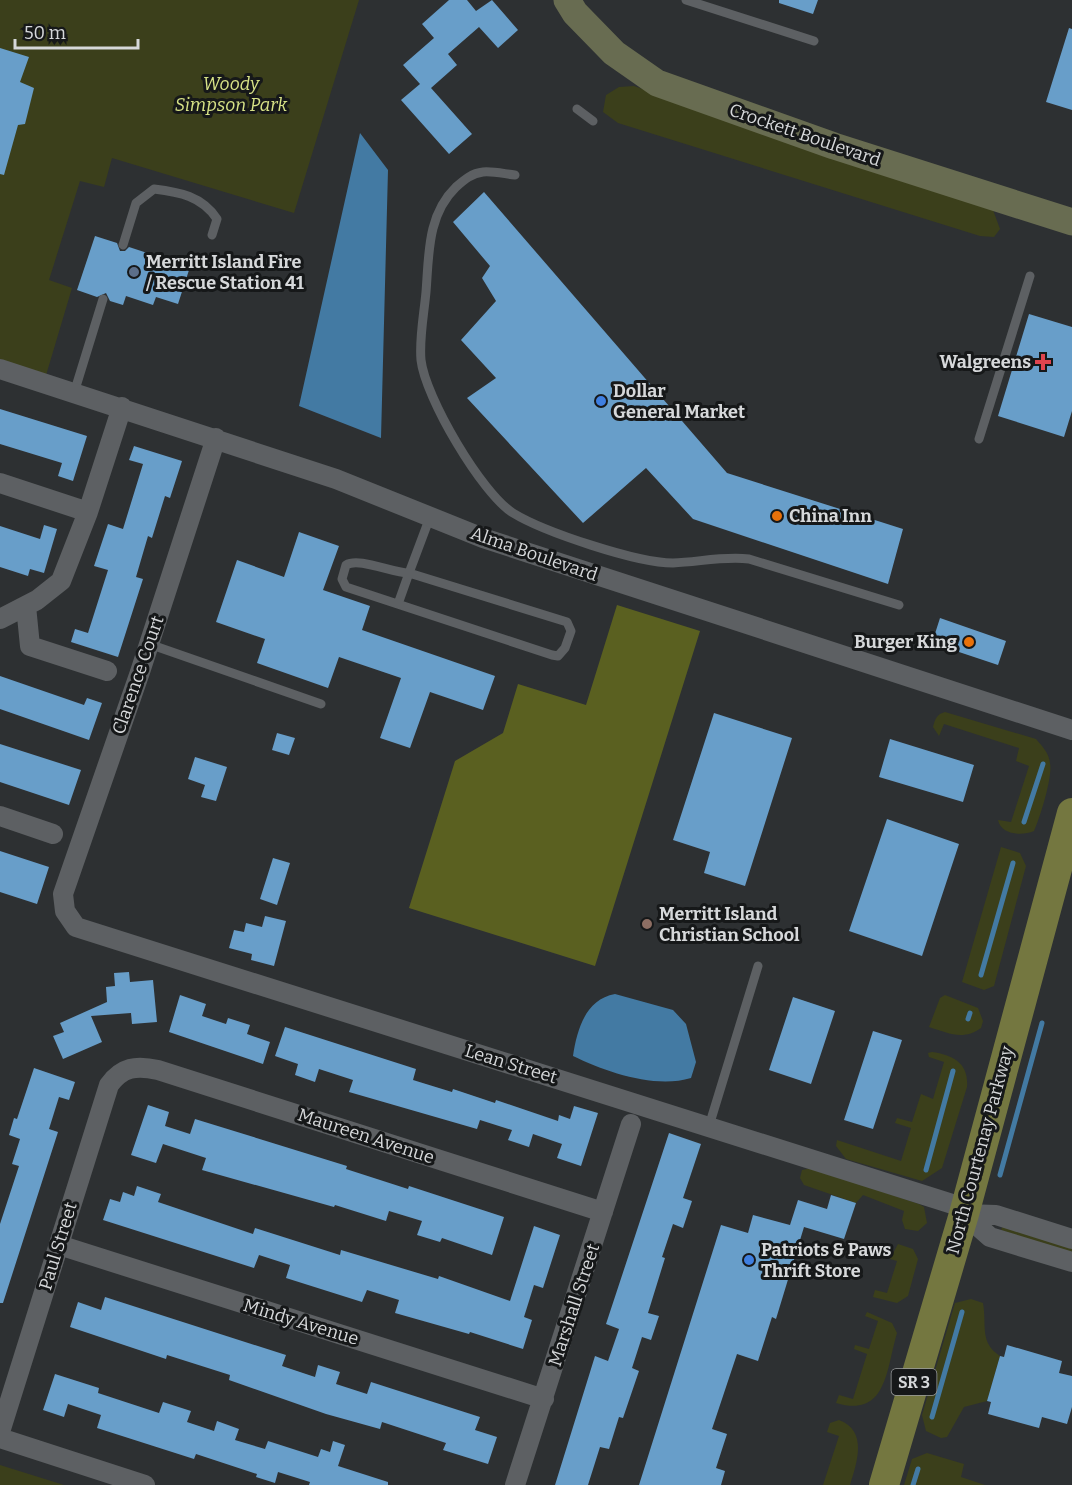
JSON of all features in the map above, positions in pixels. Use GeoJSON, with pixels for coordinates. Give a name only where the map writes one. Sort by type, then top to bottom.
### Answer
{"type":"FeatureCollection","features":[{"type":"Feature","properties":{"kind":"main road","name":"North Courtenay Parkway"},"geometry":{"type":"LineString","coordinates":[[884,1485],[964,1211],[1072,813]]}},
{"type":"Feature","properties":{"kind":"street","name":"Crockett Boulevard"},"geometry":{"type":"LineString","coordinates":[[567,0],[575,13],[615,53],[657,83],[834,146],[1072,222]]}},
{"type":"Feature","properties":{"kind":"street","name":"Alma Boulevard"},"geometry":{"type":"LineString","coordinates":[[0,369],[122,407],[336,479],[495,542],[1072,730]]}},
{"type":"Feature","properties":{"kind":"street"},"geometry":{"type":"LineString","coordinates":[[0,619],[26,606],[61,581],[88,512],[122,407]]}},
{"type":"Feature","properties":{"kind":"street","name":"Clarence Court"},"geometry":{"type":"LineString","coordinates":[[65,911],[63,894],[149,644],[216,438]]}},
{"type":"Feature","properties":{"kind":"street"},"geometry":{"type":"LineString","coordinates":[[0,483],[88,512]]}},
{"type":"Feature","properties":{"kind":"street"},"geometry":{"type":"LineString","coordinates":[[26,606],[30,646],[107,671]]}},
{"type":"Feature","properties":{"kind":"street"},"geometry":{"type":"LineString","coordinates":[[0,816],[53,834]]}},
{"type":"Feature","properties":{"kind":"street","name":"Lean Street"},"geometry":{"type":"LineString","coordinates":[[65,911],[76,927],[709,1126],[964,1211]]}},
{"type":"Feature","properties":{"kind":"street","name":"Maureen Avenue"},"geometry":{"type":"LineString","coordinates":[[128,1068],[144,1066],[158,1070],[603,1212]]}},
{"type":"Feature","properties":{"kind":"street","name":"Paul Street"},"geometry":{"type":"LineString","coordinates":[[0,1432],[108,1085],[116,1075],[128,1068]]}},
{"type":"Feature","properties":{"kind":"street","name":"Marshall Street"},"geometry":{"type":"LineString","coordinates":[[516,1485],[631,1124]]}},
{"type":"Feature","properties":{"kind":"street"},"geometry":{"type":"LineString","coordinates":[[964,1211],[996,1215],[1072,1239]]}},
{"type":"Feature","properties":{"kind":"street"},"geometry":{"type":"LineString","coordinates":[[964,1211],[990,1237],[1072,1262]]}},
{"type":"Feature","properties":{"kind":"street","name":"Mindy Avenue"},"geometry":{"type":"LineString","coordinates":[[59,1245],[544,1399]]}},
{"type":"Feature","properties":{"kind":"street"},"geometry":{"type":"LineString","coordinates":[[0,1438],[145,1485]]}},
{"type":"Feature","properties":{"kind":"lane"},"geometry":{"type":"LineString","coordinates":[[686,0],[814,41]]}},
{"type":"Feature","properties":{"kind":"lane"},"geometry":{"type":"LineString","coordinates":[[577,109],[593,121]]}},
{"type":"Feature","properties":{"kind":"lane"},"geometry":{"type":"LineString","coordinates":[[515,175],[483,172],[467,177],[445,198],[433,224],[429,248],[421,361],[438,409],[487,489],[512,513],[561,535],[647,560],[673,562],[724,556],[749,559],[899,605]]}},
{"type":"Feature","properties":{"kind":"lane"},"geometry":{"type":"LineString","coordinates":[[123,245],[136,202],[154,189],[192,196],[210,208],[217,219],[212,235]]}},
{"type":"Feature","properties":{"kind":"lane"},"geometry":{"type":"LineString","coordinates":[[979,439],[1030,276]]}},
{"type":"Feature","properties":{"kind":"lane"},"geometry":{"type":"LineString","coordinates":[[75,393],[103,299]]}},
{"type":"Feature","properties":{"kind":"lane"},"geometry":{"type":"LineString","coordinates":[[398,604],[430,517]]}},
{"type":"Feature","properties":{"kind":"lane"},"geometry":{"type":"LineString","coordinates":[[358,562],[399,573],[409,573],[567,622],[571,631],[565,648],[558,656],[398,604],[344,585],[342,579],[346,565],[358,562]]}},
{"type":"Feature","properties":{"kind":"lane"},"geometry":{"type":"LineString","coordinates":[[149,644],[321,704]]}},
{"type":"Feature","properties":{"kind":"lane"},"geometry":{"type":"LineString","coordinates":[[709,1126],[758,966]]}},
{"type":"Feature","properties":{"kind":"green space","name":"Woody Simpson Park"},"geometry":{"type":"Polygon","coordinates":[[[0,0],[359,0],[294,213],[112,158],[104,187],[80,181],[49,280],[72,288],[44,382],[0,369],[0,0]]]}},
{"type":"Feature","properties":{"kind":"green space"},"geometry":{"type":"Polygon","coordinates":[[[634,86],[993,210],[1000,229],[994,237],[980,236],[618,123],[603,112],[606,95],[619,87],[634,86]]]}},
{"type":"Feature","properties":{"kind":"green space"},"geometry":{"type":"Polygon","coordinates":[[[617,605],[700,631],[595,966],[409,908],[455,761],[503,733],[518,684],[586,705],[617,605]]]}},
{"type":"Feature","properties":{"kind":"green space"},"geometry":{"type":"Polygon","coordinates":[[[945,712],[1036,739],[1043,747],[1049,759],[1050,777],[1034,831],[1024,834],[1013,833],[1003,829],[998,820],[1011,822],[1029,766],[1016,761],[1019,748],[944,724],[939,736],[933,727],[937,717],[945,712]]]}},
{"type":"Feature","properties":{"kind":"green space"},"geometry":{"type":"Polygon","coordinates":[[[1001,847],[1020,853],[1026,866],[994,986],[984,990],[962,982],[1001,847]]]}},
{"type":"Feature","properties":{"kind":"green space"},"geometry":{"type":"Polygon","coordinates":[[[945,995],[978,1008],[983,1021],[981,1028],[962,1035],[929,1027],[940,998],[945,995]]]}},
{"type":"Feature","properties":{"kind":"green space"},"geometry":{"type":"Polygon","coordinates":[[[932,1052],[959,1062],[967,1079],[967,1087],[942,1168],[922,1181],[846,1159],[836,1146],[837,1140],[901,1161],[911,1128],[895,1123],[897,1118],[912,1122],[921,1094],[933,1099],[944,1062],[929,1057],[928,1053],[932,1052]]]}},
{"type":"Feature","properties":{"kind":"green space"},"geometry":{"type":"Polygon","coordinates":[[[812,1168],[919,1204],[924,1207],[927,1223],[918,1231],[905,1229],[902,1220],[904,1211],[863,1195],[856,1203],[804,1185],[800,1178],[802,1170],[812,1168]]]}},
{"type":"Feature","properties":{"kind":"green space"},"geometry":{"type":"Polygon","coordinates":[[[1003,1225],[1072,1248],[1072,1255],[1001,1230],[1003,1225]]]}},
{"type":"Feature","properties":{"kind":"green space"},"geometry":{"type":"Polygon","coordinates":[[[898,1244],[913,1249],[918,1259],[908,1296],[897,1303],[873,1297],[875,1290],[887,1293],[897,1261],[890,1259],[898,1244]]]}},
{"type":"Feature","properties":{"kind":"green space"},"geometry":{"type":"Polygon","coordinates":[[[971,1299],[983,1303],[986,1339],[993,1351],[1000,1356],[987,1401],[964,1407],[947,1437],[941,1438],[926,1431],[922,1415],[955,1303],[971,1299]]]}},
{"type":"Feature","properties":{"kind":"green space"},"geometry":{"type":"Polygon","coordinates":[[[867,1312],[892,1323],[897,1333],[882,1387],[866,1404],[853,1406],[836,1403],[839,1395],[853,1399],[867,1354],[854,1349],[855,1345],[869,1349],[878,1321],[865,1316],[867,1312]]]}},
{"type":"Feature","properties":{"kind":"green space"},"geometry":{"type":"Polygon","coordinates":[[[839,1420],[848,1425],[857,1439],[855,1467],[850,1485],[823,1485],[839,1436],[827,1432],[830,1423],[839,1420]]]}},
{"type":"Feature","properties":{"kind":"green space"},"geometry":{"type":"Polygon","coordinates":[[[927,1453],[964,1464],[961,1477],[985,1485],[904,1485],[912,1459],[927,1453]]]}},
{"type":"Feature","properties":{"kind":"green space"},"geometry":{"type":"Polygon","coordinates":[[[0,1465],[64,1485],[0,1485],[0,1465]]]}},
{"type":"Feature","properties":{"kind":"water"},"geometry":{"type":"Polygon","coordinates":[[[360,133],[388,170],[381,438],[299,406],[360,133]]]}},
{"type":"Feature","properties":{"kind":"water"},"geometry":{"type":"Polygon","coordinates":[[[615,994],[673,1010],[686,1024],[696,1062],[691,1078],[677,1081],[647,1080],[615,1073],[573,1056],[580,1026],[590,1009],[605,997],[615,994]]]}},
{"type":"Feature","properties":{"kind":"building"},"geometry":{"type":"Polygon","coordinates":[[[449,0],[467,0],[476,11],[492,0],[518,30],[498,48],[479,27],[448,54],[457,65],[431,88],[472,134],[449,154],[401,100],[420,84],[403,65],[434,38],[422,24],[449,0]]]}},
{"type":"Feature","properties":{"kind":"building"},"geometry":{"type":"Polygon","coordinates":[[[779,0],[818,0],[813,14],[779,3],[779,0]]]}},
{"type":"Feature","properties":{"kind":"building"},"geometry":{"type":"Polygon","coordinates":[[[1069,28],[1072,29],[1072,110],[1046,102],[1069,28]]]}},
{"type":"Feature","properties":{"kind":"building"},"geometry":{"type":"Polygon","coordinates":[[[0,48],[29,57],[20,82],[34,88],[25,124],[18,125],[4,175],[0,174],[0,48]]]}},
{"type":"Feature","properties":{"kind":"building"},"geometry":{"type":"Polygon","coordinates":[[[484,192],[727,473],[903,529],[888,584],[693,519],[646,468],[583,523],[467,398],[496,378],[461,340],[496,301],[482,278],[490,266],[453,222],[484,192]]]}},
{"type":"Feature","properties":{"kind":"building"},"geometry":{"type":"Polygon","coordinates":[[[95,236],[117,243],[120,251],[125,251],[129,247],[190,267],[178,304],[156,297],[153,305],[126,296],[123,305],[110,301],[106,293],[97,297],[77,290],[95,236]]]}},
{"type":"Feature","properties":{"kind":"building","name":"Walgreens"},"geometry":{"type":"Polygon","coordinates":[[[1029,314],[1072,327],[1072,411],[1064,437],[998,416],[1029,314]]]}},
{"type":"Feature","properties":{"kind":"building"},"geometry":{"type":"Polygon","coordinates":[[[0,409],[87,436],[73,481],[58,476],[62,463],[0,444],[0,409]]]}},
{"type":"Feature","properties":{"kind":"building"},"geometry":{"type":"Polygon","coordinates":[[[134,446],[182,461],[170,498],[165,496],[152,538],[148,536],[136,577],[143,579],[118,657],[71,642],[75,629],[88,633],[108,570],[94,566],[108,524],[123,529],[143,464],[129,460],[134,446]]]}},
{"type":"Feature","properties":{"kind":"building"},"geometry":{"type":"Polygon","coordinates":[[[44,525],[57,529],[44,573],[30,569],[28,576],[0,567],[0,526],[40,539],[44,525]]]}},
{"type":"Feature","properties":{"kind":"building"},"geometry":{"type":"Polygon","coordinates":[[[299,532],[339,546],[323,590],[370,606],[362,630],[495,676],[483,710],[430,692],[410,748],[380,738],[401,678],[339,657],[328,688],[257,663],[265,639],[216,622],[237,560],[284,577],[299,532]]]}},
{"type":"Feature","properties":{"kind":"building","name":"Burger King"},"geometry":{"type":"Polygon","coordinates":[[[940,618],[1006,641],[998,665],[932,643],[940,618]]]}},
{"type":"Feature","properties":{"kind":"building"},"geometry":{"type":"Polygon","coordinates":[[[0,676],[84,705],[87,698],[102,703],[89,740],[0,709],[0,676]]]}},
{"type":"Feature","properties":{"kind":"building"},"geometry":{"type":"Polygon","coordinates":[[[714,713],[792,738],[745,886],[704,873],[710,852],[673,840],[714,713]]]}},
{"type":"Feature","properties":{"kind":"building"},"geometry":{"type":"Polygon","coordinates":[[[277,733],[295,738],[289,755],[272,750],[277,733]]]}},
{"type":"Feature","properties":{"kind":"building"},"geometry":{"type":"Polygon","coordinates":[[[890,739],[974,765],[963,802],[879,777],[890,739]]]}},
{"type":"Feature","properties":{"kind":"building"},"geometry":{"type":"Polygon","coordinates":[[[0,744],[81,770],[69,805],[0,782],[0,744]]]}},
{"type":"Feature","properties":{"kind":"building"},"geometry":{"type":"Polygon","coordinates":[[[195,757],[227,767],[216,801],[201,797],[205,785],[188,779],[195,757]]]}},
{"type":"Feature","properties":{"kind":"building"},"geometry":{"type":"Polygon","coordinates":[[[887,819],[959,844],[922,956],[849,931],[887,819]]]}},
{"type":"Feature","properties":{"kind":"building"},"geometry":{"type":"Polygon","coordinates":[[[0,851],[49,867],[37,904],[0,892],[0,851]]]}},
{"type":"Feature","properties":{"kind":"building"},"geometry":{"type":"Polygon","coordinates":[[[273,858],[290,863],[277,905],[260,899],[273,858]]]}},
{"type":"Feature","properties":{"kind":"building"},"geometry":{"type":"Polygon","coordinates":[[[265,916],[286,921],[274,966],[251,960],[252,954],[229,948],[234,930],[244,932],[246,923],[262,927],[265,916]]]}},
{"type":"Feature","properties":{"kind":"building"},"geometry":{"type":"Polygon","coordinates":[[[129,972],[130,982],[153,980],[157,1022],[132,1024],[131,1013],[91,1016],[102,1042],[63,1059],[53,1036],[64,1032],[60,1023],[107,1002],[106,987],[115,986],[114,973],[129,972]]]}},
{"type":"Feature","properties":{"kind":"building"},"geometry":{"type":"Polygon","coordinates":[[[180,995],[206,1004],[202,1016],[226,1024],[228,1018],[250,1025],[247,1034],[270,1042],[263,1064],[169,1032],[180,995]]]}},
{"type":"Feature","properties":{"kind":"building"},"geometry":{"type":"Polygon","coordinates":[[[793,997],[835,1011],[811,1084],[769,1070],[793,997]]]}},
{"type":"Feature","properties":{"kind":"building"},"geometry":{"type":"Polygon","coordinates":[[[285,1027],[416,1069],[413,1080],[452,1092],[453,1089],[495,1103],[496,1100],[558,1121],[559,1115],[570,1119],[574,1106],[598,1113],[581,1166],[557,1158],[562,1144],[533,1134],[529,1147],[508,1140],[512,1130],[480,1120],[477,1129],[349,1092],[353,1080],[319,1069],[315,1082],[295,1075],[298,1064],[275,1056],[285,1027]]]}},
{"type":"Feature","properties":{"kind":"building"},"geometry":{"type":"Polygon","coordinates":[[[873,1031],[902,1040],[873,1129],[844,1120],[873,1031]]]}},
{"type":"Feature","properties":{"kind":"building"},"geometry":{"type":"Polygon","coordinates":[[[34,1068],[75,1082],[69,1100],[59,1097],[49,1129],[58,1132],[3,1303],[0,1303],[0,1224],[19,1166],[12,1164],[20,1139],[9,1135],[14,1118],[17,1119],[34,1068]]]}},
{"type":"Feature","properties":{"kind":"building"},"geometry":{"type":"Polygon","coordinates":[[[148,1105],[169,1112],[165,1126],[190,1134],[195,1119],[347,1166],[346,1169],[408,1189],[409,1186],[504,1217],[492,1255],[442,1238],[440,1242],[417,1235],[422,1221],[389,1211],[386,1221],[202,1170],[206,1158],[163,1144],[156,1163],[131,1155],[148,1105]]]}},
{"type":"Feature","properties":{"kind":"building"},"geometry":{"type":"Polygon","coordinates":[[[669,1133],[701,1144],[683,1198],[692,1201],[683,1228],[673,1224],[648,1313],[659,1316],[651,1340],[642,1337],[632,1368],[639,1371],[623,1418],[619,1417],[609,1449],[600,1447],[588,1485],[555,1485],[595,1356],[608,1361],[619,1329],[606,1324],[669,1133]]]}},
{"type":"Feature","properties":{"kind":"building"},"geometry":{"type":"Polygon","coordinates":[[[137,1186],[161,1194],[158,1202],[253,1234],[255,1228],[340,1255],[341,1250],[438,1279],[439,1276],[510,1301],[534,1226],[560,1235],[543,1288],[534,1285],[524,1317],[532,1320],[523,1349],[470,1332],[469,1334],[395,1313],[399,1300],[367,1290],[362,1302],[286,1278],[290,1265],[259,1255],[254,1268],[103,1220],[110,1199],[120,1202],[123,1192],[134,1196],[137,1186]]]}},
{"type":"Feature","properties":{"kind":"building"},"geometry":{"type":"Polygon","coordinates":[[[831,1195],[856,1203],[844,1239],[804,1227],[776,1319],[772,1317],[758,1361],[737,1354],[712,1429],[727,1434],[716,1468],[725,1471],[721,1485],[639,1485],[721,1225],[748,1233],[753,1215],[790,1225],[798,1200],[827,1209],[831,1195]]]}},
{"type":"Feature","properties":{"kind":"building"},"geometry":{"type":"Polygon","coordinates":[[[105,1297],[286,1355],[282,1366],[315,1377],[318,1365],[340,1372],[336,1384],[367,1394],[371,1382],[480,1417],[475,1430],[497,1437],[488,1464],[443,1450],[446,1443],[382,1422],[380,1429],[326,1414],[229,1380],[230,1375],[167,1355],[166,1359],[70,1327],[78,1302],[101,1310],[105,1297]]]}},
{"type":"Feature","properties":{"kind":"building"},"geometry":{"type":"Polygon","coordinates":[[[1007,1345],[1062,1361],[1059,1373],[1072,1376],[1072,1407],[1067,1424],[1042,1417],[1039,1428],[988,1414],[991,1402],[987,1401],[1000,1356],[1004,1357],[1007,1345]]]}},
{"type":"Feature","properties":{"kind":"building"},"geometry":{"type":"Polygon","coordinates":[[[55,1374],[99,1388],[98,1393],[159,1413],[163,1402],[191,1411],[187,1422],[214,1431],[217,1421],[239,1429],[235,1440],[265,1449],[268,1441],[318,1457],[321,1449],[330,1452],[333,1441],[345,1445],[338,1466],[388,1482],[388,1485],[309,1485],[310,1482],[278,1472],[275,1483],[256,1477],[257,1474],[196,1454],[194,1459],[97,1428],[101,1415],[68,1404],[64,1417],[43,1410],[55,1374]]]}},
{"type":"Feature","properties":{"kind":"waterway"},"geometry":{"type":"LineString","coordinates":[[1024,822],[1043,764]]}},
{"type":"Feature","properties":{"kind":"waterway"},"geometry":{"type":"LineString","coordinates":[[981,975],[1013,863]]}},
{"type":"Feature","properties":{"kind":"waterway"},"geometry":{"type":"LineString","coordinates":[[968,1019],[970,1013]]}},
{"type":"Feature","properties":{"kind":"waterway"},"geometry":{"type":"LineString","coordinates":[[1000,1175],[1042,1023]]}},
{"type":"Feature","properties":{"kind":"waterway"},"geometry":{"type":"LineString","coordinates":[[926,1170],[953,1071]]}},
{"type":"Feature","properties":{"kind":"waterway"},"geometry":{"type":"LineString","coordinates":[[932,1417],[962,1312]]}},
{"type":"Feature","properties":{"kind":"waterway"},"geometry":{"type":"LineString","coordinates":[[913,1485],[918,1469]]}},
{"type":"Feature","properties":{"kind":"place","name":"Merritt Island Fire / Rescue Station 41"},"geometry":{"type":"Point","coordinates":[134,272]}},
{"type":"Feature","properties":{"kind":"place","name":"Walgreens"},"geometry":{"type":"Point","coordinates":[1043,362]}},
{"type":"Feature","properties":{"kind":"place","name":"Dollar General Market"},"geometry":{"type":"Point","coordinates":[601,401]}},
{"type":"Feature","properties":{"kind":"place","name":"China Inn"},"geometry":{"type":"Point","coordinates":[777,516]}},
{"type":"Feature","properties":{"kind":"place","name":"Burger King"},"geometry":{"type":"Point","coordinates":[969,642]}},
{"type":"Feature","properties":{"kind":"place","name":"Merritt Island Christian School"},"geometry":{"type":"Point","coordinates":[647,924]}},
{"type":"Feature","properties":{"kind":"place","name":"Patriots & Paws Thrift Store"},"geometry":{"type":"Point","coordinates":[749,1260]}}]}
